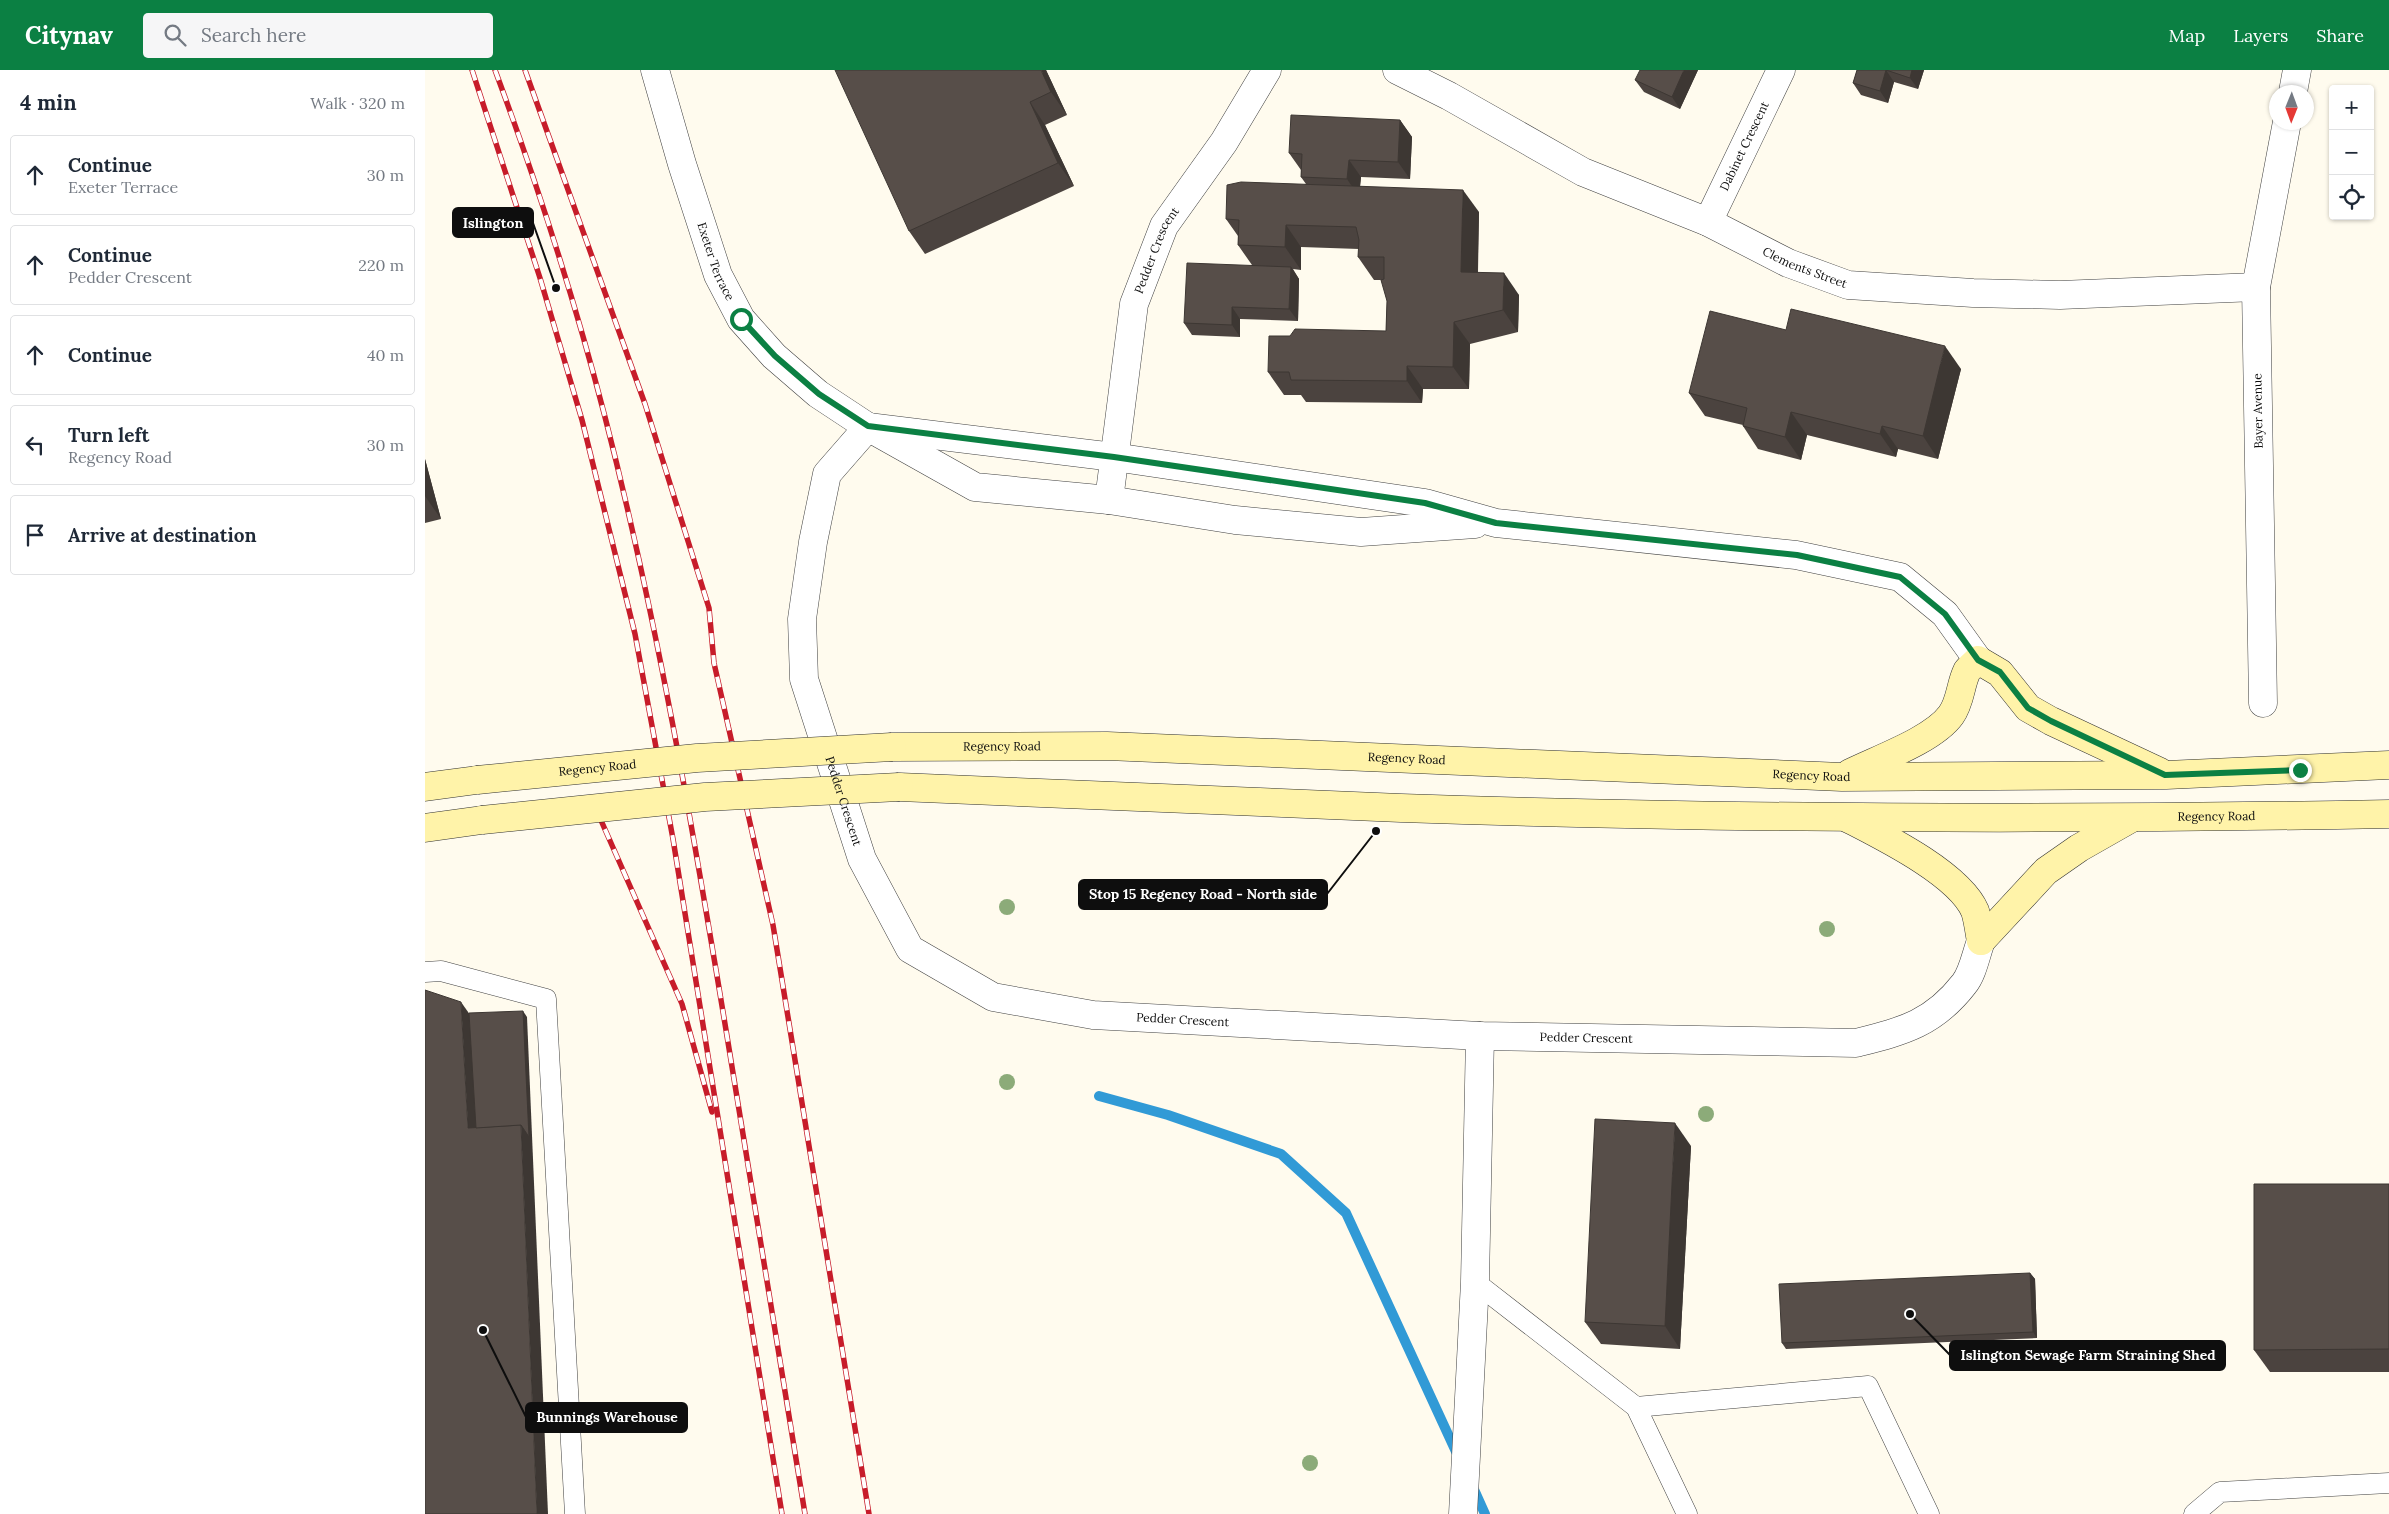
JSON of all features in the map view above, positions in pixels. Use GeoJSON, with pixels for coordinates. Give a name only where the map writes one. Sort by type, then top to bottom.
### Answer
{"type":"FeatureCollection","features":[{"type":"Feature","properties":{"kind":"main road"},"geometry":{"type":"LineString","coordinates":[[1842,777],[1925,737],[1941,726],[1951,714],[1961,696],[1968,671],[1978,660],[2000,672],[2028,708],[2051,721],[2165,775]]}},
{"type":"Feature","properties":{"kind":"main road","name":"Regency Road"},"geometry":{"type":"LineString","coordinates":[[425,787],[697,758],[892,747],[1107,746],[1842,777],[2165,775],[2389,765]]}},
{"type":"Feature","properties":{"kind":"main road","name":"Regency Road"},"geometry":{"type":"LineString","coordinates":[[425,828],[705,796],[899,787],[1403,808],[1846,817],[2131,818],[2389,814]]}},
{"type":"Feature","properties":{"kind":"main road"},"geometry":{"type":"LineString","coordinates":[[1846,817],[1907,850],[1953,882],[1974,910],[1981,941]]}},
{"type":"Feature","properties":{"kind":"main road"},"geometry":{"type":"LineString","coordinates":[[1981,941],[2046,871],[2079,848],[2131,818]]}},
{"type":"Feature","properties":{"kind":"street","name":"Exeter Terrace"},"geometry":{"type":"LineString","coordinates":[[655,70],[682,164],[718,275],[741,319],[775,356],[819,394],[868,426]]}},
{"type":"Feature","properties":{"kind":"street","name":"Pedder Crescent"},"geometry":{"type":"LineString","coordinates":[[1109,500],[1133,304],[1164,226],[1224,142],[1267,70]]}},
{"type":"Feature","properties":{"kind":"street","name":"Clements Street"},"geometry":{"type":"LineString","coordinates":[[1397,70],[1449,96],[1583,172],[1708,222],[1788,263],[1848,285],[1973,293],[2060,295],[2256,288]]}},
{"type":"Feature","properties":{"kind":"street","name":"Dabinet Crescent"},"geometry":{"type":"LineString","coordinates":[[1708,222],[1781,70]]}},
{"type":"Feature","properties":{"kind":"street"},"geometry":{"type":"LineString","coordinates":[[2294,85],[2297,70]]}},
{"type":"Feature","properties":{"kind":"street","name":"Bayer Avenue"},"geometry":{"type":"LineString","coordinates":[[2263,703],[2256,288],[2286,130]]}},
{"type":"Feature","properties":{"kind":"street"},"geometry":{"type":"LineString","coordinates":[[868,426],[1114,457],[1425,503],[1496,523],[1797,555],[1900,577],[1945,614],[1978,660]]}},
{"type":"Feature","properties":{"kind":"street"},"geometry":{"type":"LineString","coordinates":[[868,426],[975,487],[1109,500],[1235,520],[1361,532],[1496,523]]}},
{"type":"Feature","properties":{"kind":"street","name":"Pedder Crescent"},"geometry":{"type":"LineString","coordinates":[[868,426],[827,474],[813,542],[802,619],[805,679],[862,859],[910,949],[993,997],[1093,1015],[1480,1036],[1856,1044],[1903,1030],[1930,1018],[1965,982],[1981,941]]}},
{"type":"Feature","properties":{"kind":"street"},"geometry":{"type":"LineString","coordinates":[[1463,1512],[1470,1407],[1475,1282],[1480,1036]]}},
{"type":"Feature","properties":{"kind":"lane"},"geometry":{"type":"LineString","coordinates":[[425,972],[441,972],[546,999],[575,1514]]}},
{"type":"Feature","properties":{"kind":"lane"},"geometry":{"type":"LineString","coordinates":[[1475,1282],[1636,1407],[1687,1514]]}},
{"type":"Feature","properties":{"kind":"lane"},"geometry":{"type":"LineString","coordinates":[[1636,1407],[1868,1386],[1929,1514]]}},
{"type":"Feature","properties":{"kind":"lane"},"geometry":{"type":"LineString","coordinates":[[2194,1514],[2220,1492],[2389,1483]]}},
{"type":"Feature","properties":{"kind":"building"},"geometry":{"type":"Polygon","coordinates":[[[835,70],[1041,70],[1051,92],[1030,102],[1058,163],[909,231],[835,70]]]}},
{"type":"Feature","properties":{"kind":"building"},"geometry":{"type":"Polygon","coordinates":[[[1640,70],[1684,70],[1672,97],[1635,80],[1640,70]]]}},
{"type":"Feature","properties":{"kind":"building"},"geometry":{"type":"Polygon","coordinates":[[[1857,70],[1886,70],[1880,91],[1853,83],[1857,70]]]}},
{"type":"Feature","properties":{"kind":"building"},"geometry":{"type":"Polygon","coordinates":[[[1886,70],[1912,70],[1910,78],[1886,70]]]}},
{"type":"Feature","properties":{"kind":"building"},"geometry":{"type":"Polygon","coordinates":[[[1291,115],[1400,120],[1398,162],[1349,160],[1347,179],[1301,177],[1302,154],[1289,153],[1291,115]]]}},
{"type":"Feature","properties":{"kind":"building"},"geometry":{"type":"Polygon","coordinates":[[[1241,182],[1463,190],[1461,272],[1504,273],[1503,310],[1454,322],[1453,367],[1407,366],[1407,381],[1291,380],[1289,372],[1268,372],[1269,336],[1290,336],[1295,329],[1386,331],[1387,301],[1381,280],[1384,279],[1384,257],[1358,257],[1359,240],[1356,227],[1286,225],[1285,247],[1238,245],[1239,220],[1226,219],[1227,185],[1241,182]]]}},
{"type":"Feature","properties":{"kind":"building"},"geometry":{"type":"Polygon","coordinates":[[[1187,263],[1291,267],[1289,309],[1232,307],[1232,325],[1184,323],[1187,263]]]}},
{"type":"Feature","properties":{"kind":"building"},"geometry":{"type":"Polygon","coordinates":[[[1791,309],[1945,346],[1923,436],[1882,426],[1880,434],[1791,412],[1785,437],[1743,426],[1747,408],[1689,393],[1710,311],[1786,330],[1791,309]]]}},
{"type":"Feature","properties":{"kind":"building"},"geometry":{"type":"Polygon","coordinates":[[[425,990],[461,1002],[468,1128],[521,1125],[537,1514],[425,1514],[425,990]]]}},
{"type":"Feature","properties":{"kind":"building"},"geometry":{"type":"Polygon","coordinates":[[[523,1011],[529,1137],[521,1125],[476,1128],[469,1013],[523,1011]]]}},
{"type":"Feature","properties":{"kind":"building"},"geometry":{"type":"Polygon","coordinates":[[[1595,1119],[1675,1123],[1665,1326],[1585,1322],[1595,1119]]]}},
{"type":"Feature","properties":{"kind":"building"},"geometry":{"type":"Polygon","coordinates":[[[2254,1184],[2389,1184],[2389,1349],[2254,1350],[2254,1184]]]}},
{"type":"Feature","properties":{"kind":"building"},"geometry":{"type":"Polygon","coordinates":[[[2030,1273],[2033,1332],[1782,1343],[1779,1284],[2030,1273]]]}},
{"type":"Feature","properties":{"kind":"waterway"},"geometry":{"type":"LineString","coordinates":[[1099,1096],[1168,1115],[1281,1154],[1346,1213],[1458,1456]]}},
{"type":"Feature","properties":{"kind":"waterway"},"geometry":{"type":"LineString","coordinates":[[1472,1485],[1485,1514]]}},
{"type":"Feature","properties":{"kind":"railway"},"geometry":{"type":"LineString","coordinates":[[472,70],[540,278],[582,420],[635,634],[673,839],[782,1514]]}},
{"type":"Feature","properties":{"kind":"railway"},"geometry":{"type":"LineString","coordinates":[[495,70],[526,156],[581,330],[605,417],[641,569],[672,722],[700,876],[805,1514]]}},
{"type":"Feature","properties":{"kind":"railway"},"geometry":{"type":"LineString","coordinates":[[525,70],[645,404],[709,608],[714,663],[773,925],[869,1514]]}},
{"type":"Feature","properties":{"kind":"railway"},"geometry":{"type":"LineString","coordinates":[[596,809],[682,1004],[712,1112]]}},
{"type":"Feature","properties":{"kind":"place","name":"Islington"},"geometry":{"type":"Point","coordinates":[556,288]}},
{"type":"Feature","properties":{"kind":"place","name":"Stop 15 Regency Road - North side"},"geometry":{"type":"Point","coordinates":[1376,831]}},
{"type":"Feature","properties":{"kind":"place","name":"Islington Sewage Farm Straining Shed"},"geometry":{"type":"Point","coordinates":[1910,1314]}},
{"type":"Feature","properties":{"kind":"place","name":"Bunnings Warehouse"},"geometry":{"type":"Point","coordinates":[483,1330]}},
{"type":"Feature","properties":{"kind":"route"},"geometry":{"type":"LineString","coordinates":[[741,319],[775,356],[819,394],[868,426],[1114,457],[1425,503],[1496,523],[1797,555],[1900,577],[1945,614],[1978,660],[2000,672],[2028,708],[2051,721],[2165,775],[2300,770]]}}]}
